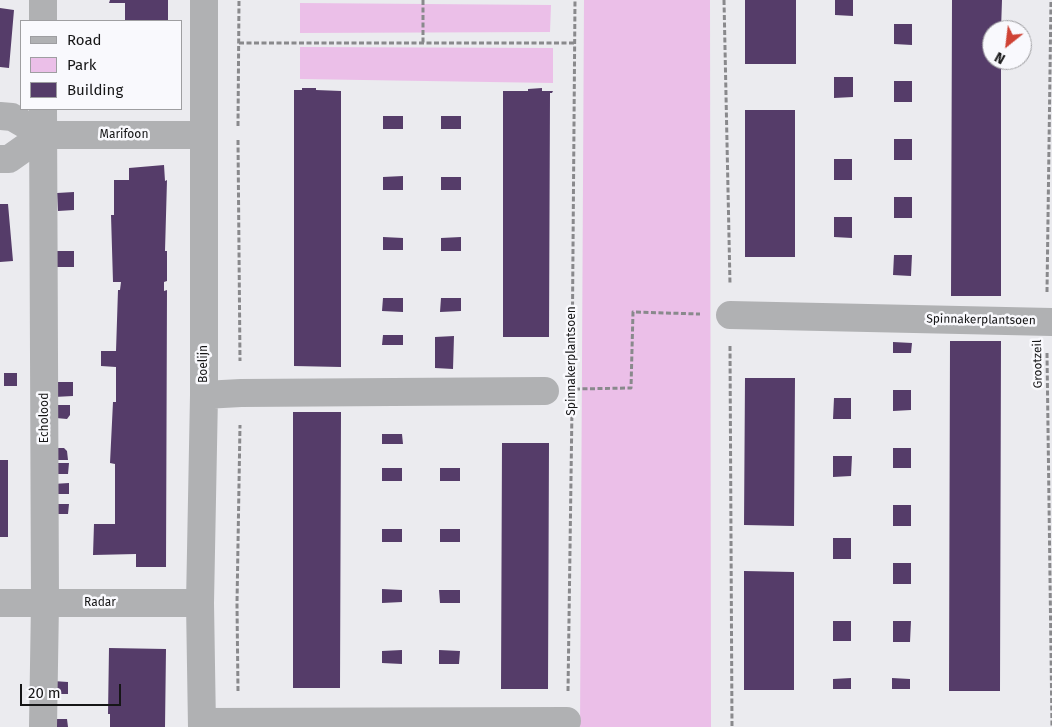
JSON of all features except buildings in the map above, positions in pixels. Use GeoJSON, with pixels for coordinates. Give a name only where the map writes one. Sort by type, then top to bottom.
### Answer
{"type":"FeatureCollection","features":[{"type":"Feature","properties":{"kind":"street"},"geometry":{"type":"LineString","coordinates":[[43,0],[43,20]]}},
{"type":"Feature","properties":{"kind":"street","name":"Boelijn"},"geometry":{"type":"LineString","coordinates":[[202,724],[200,603],[204,395],[204,0]]}},
{"type":"Feature","properties":{"kind":"street"},"geometry":{"type":"LineString","coordinates":[[0,116],[43,122]]}},
{"type":"Feature","properties":{"kind":"street"},"geometry":{"type":"LineString","coordinates":[[0,159],[9,158],[43,122]]}},
{"type":"Feature","properties":{"kind":"street","name":"Marifoon"},"geometry":{"type":"LineString","coordinates":[[43,122],[204,135]]}},
{"type":"Feature","properties":{"kind":"street","name":"Echolood"},"geometry":{"type":"LineString","coordinates":[[43,122],[46,603],[43,727]]}},
{"type":"Feature","properties":{"kind":"street","name":"Spinnakerplantsoen"},"geometry":{"type":"LineString","coordinates":[[730,314],[1049,322]]}},
{"type":"Feature","properties":{"kind":"street"},"geometry":{"type":"LineString","coordinates":[[204,395],[241,392],[545,391]]}},
{"type":"Feature","properties":{"kind":"street","name":"Radar"},"geometry":{"type":"LineString","coordinates":[[0,603],[200,603]]}},
{"type":"Feature","properties":{"kind":"street"},"geometry":{"type":"LineString","coordinates":[[202,724],[472,724],[567,721]]}},
{"type":"Feature","properties":{"kind":"path"},"geometry":{"type":"LineString","coordinates":[[423,0],[423,42]]}},
{"type":"Feature","properties":{"kind":"path","name":"Spinnakerplantsoen"},"geometry":{"type":"LineString","coordinates":[[567,721],[575,0]]}},
{"type":"Feature","properties":{"kind":"path"},"geometry":{"type":"LineString","coordinates":[[724,0],[730,314],[732,727]]}},
{"type":"Feature","properties":{"kind":"path","name":"Grootzeil"},"geometry":{"type":"LineString","coordinates":[[1051,0],[1049,322],[1052,727]]}},
{"type":"Feature","properties":{"kind":"path"},"geometry":{"type":"LineString","coordinates":[[239,43],[574,43]]}},
{"type":"Feature","properties":{"kind":"path"},"geometry":{"type":"LineString","coordinates":[[545,391],[631,388],[633,312],[730,314]]}},
{"type":"Feature","properties":{"kind":"green space"},"geometry":{"type":"Polygon","coordinates":[[[584,0],[710,0],[711,727],[580,727],[584,0]]]}},
{"type":"Feature","properties":{"kind":"green space"},"geometry":{"type":"Polygon","coordinates":[[[300,3],[551,5],[550,32],[300,33],[300,3]]]}},
{"type":"Feature","properties":{"kind":"green space"},"geometry":{"type":"Polygon","coordinates":[[[300,47],[553,48],[553,83],[300,79],[300,47]]]}}]}
